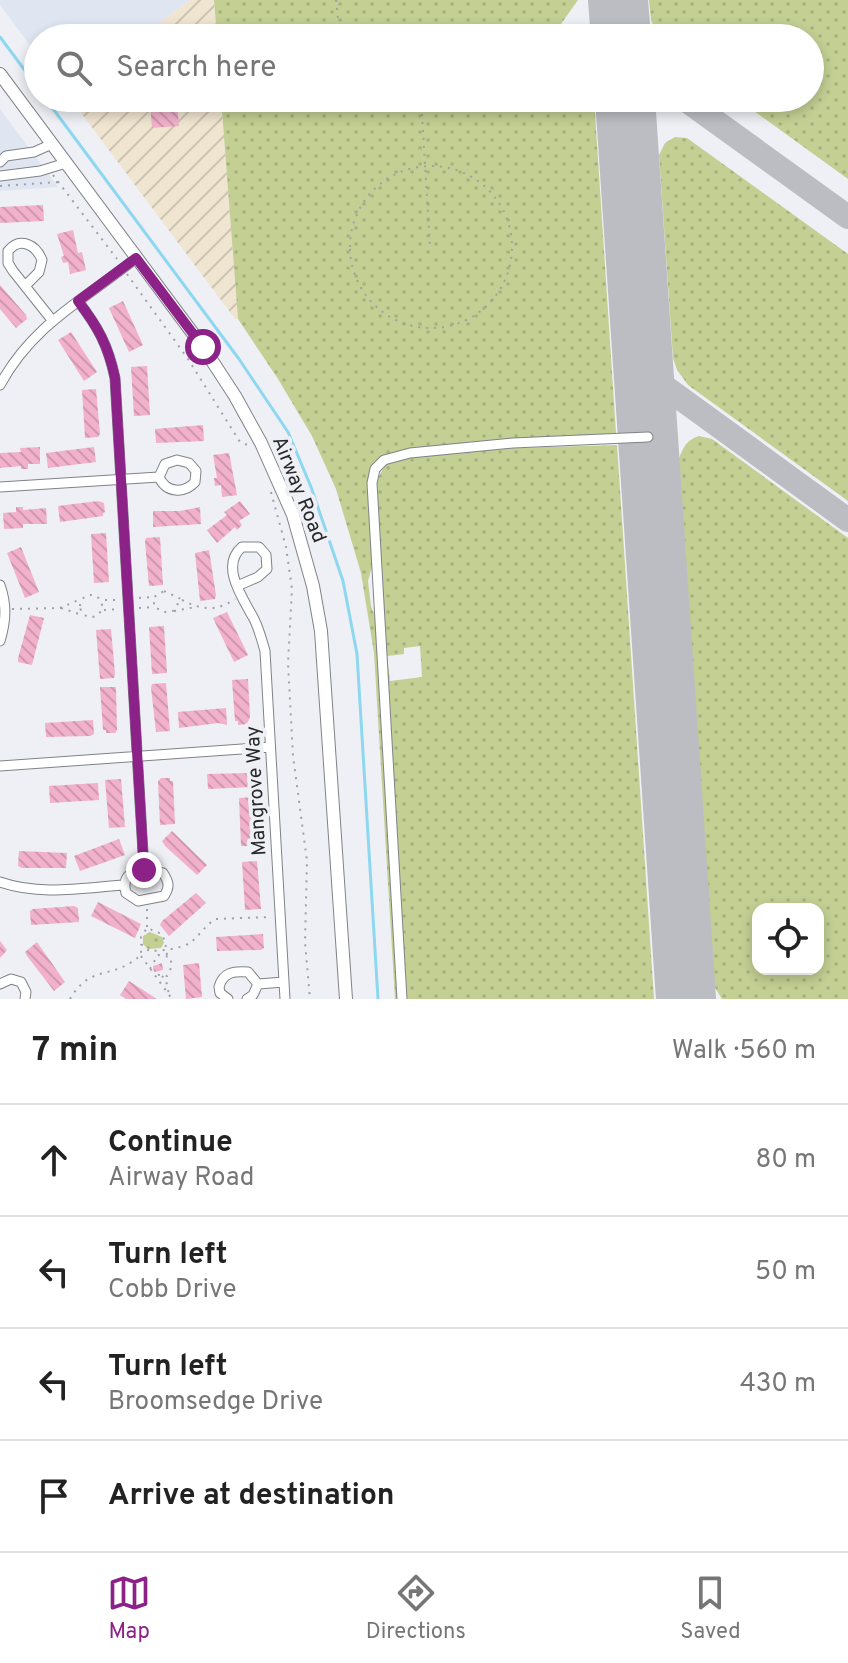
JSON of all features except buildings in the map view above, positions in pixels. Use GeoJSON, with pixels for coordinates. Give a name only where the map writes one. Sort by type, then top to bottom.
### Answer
{"type":"FeatureCollection","features":[{"type":"Feature","properties":{"kind":"main road","name":"Airway Road"},"geometry":{"type":"LineString","coordinates":[[2,78],[24,107]]}},
{"type":"Feature","properties":{"kind":"main road","name":"Airway Road"},"geometry":{"type":"LineString","coordinates":[[28,112],[203,347],[268,457],[293,515],[321,631],[346,999]]}},
{"type":"Feature","properties":{"kind":"street"},"geometry":{"type":"LineString","coordinates":[[3,159],[52,144]]}},
{"type":"Feature","properties":{"kind":"street"},"geometry":{"type":"LineString","coordinates":[[0,176],[40,171],[66,163]]}},
{"type":"Feature","properties":{"kind":"street"},"geometry":{"type":"LineString","coordinates":[[25,286],[39,272],[42,260],[32,246],[22,242],[11,247],[7,256],[13,271],[52,320]]}},
{"type":"Feature","properties":{"kind":"street"},"geometry":{"type":"LineString","coordinates":[[0,385],[22,352],[52,320],[136,258]]}},
{"type":"Feature","properties":{"kind":"street"},"geometry":{"type":"LineString","coordinates":[[78,301],[98,327],[110,351],[115,378],[144,870]]}},
{"type":"Feature","properties":{"kind":"street"},"geometry":{"type":"LineString","coordinates":[[402,999],[372,483],[375,469],[384,460],[410,453],[513,443],[648,437]]}},
{"type":"Feature","properties":{"kind":"street"},"geometry":{"type":"LineString","coordinates":[[0,487],[159,477]]}},
{"type":"Feature","properties":{"kind":"street"},"geometry":{"type":"LineString","coordinates":[[242,547],[259,547],[266,555],[267,569],[239,590],[234,556],[242,547]]}},
{"type":"Feature","properties":{"kind":"street"},"geometry":{"type":"LineString","coordinates":[[0,585],[6,622],[0,641]]}},
{"type":"Feature","properties":{"kind":"street","name":"Mangrove Way"},"geometry":{"type":"LineString","coordinates":[[239,590],[256,623],[265,651],[285,999]]}},
{"type":"Feature","properties":{"kind":"street"},"geometry":{"type":"LineString","coordinates":[[0,766],[270,747]]}},
{"type":"Feature","properties":{"kind":"street"},"geometry":{"type":"LineString","coordinates":[[144,870],[163,873],[168,880],[164,896],[147,901],[131,899],[124,885],[131,872],[144,870]]}},
{"type":"Feature","properties":{"kind":"street"},"geometry":{"type":"LineString","coordinates":[[0,882],[45,891],[124,885]]}},
{"type":"Feature","properties":{"kind":"street"},"geometry":{"type":"LineString","coordinates":[[228,999],[220,993],[219,987],[229,973],[248,972],[258,984]]}},
{"type":"Feature","properties":{"kind":"street"},"geometry":{"type":"LineString","coordinates":[[0,984],[11,979],[21,982],[26,992],[25,999]]}},
{"type":"Feature","properties":{"kind":"street"},"geometry":{"type":"LineString","coordinates":[[258,984],[284,982]]}},
{"type":"Feature","properties":{"kind":"street"},"geometry":{"type":"LineString","coordinates":[[247,999],[253,995],[258,984]]}},
{"type":"Feature","properties":{"kind":"path"},"geometry":{"type":"LineString","coordinates":[[336,0],[339,24]]}},
{"type":"Feature","properties":{"kind":"path"},"geometry":{"type":"LineString","coordinates":[[422,112],[430,246]]}},
{"type":"Feature","properties":{"kind":"path"},"geometry":{"type":"LineString","coordinates":[[435,164],[463,171],[487,186],[504,209],[512,237],[511,262],[502,287],[487,307],[465,321],[441,328],[415,327],[391,318],[371,302],[357,281],[349,256],[351,228],[362,202],[382,181],[407,168],[425,166],[435,164]]}},
{"type":"Feature","properties":{"kind":"path"},"geometry":{"type":"LineString","coordinates":[[0,186],[59,182]]}},
{"type":"Feature","properties":{"kind":"path"},"geometry":{"type":"LineString","coordinates":[[60,608],[90,594],[102,601],[119,600],[139,608],[173,611],[197,607],[219,608],[239,590]]}},
{"type":"Feature","properties":{"kind":"path"},"geometry":{"type":"LineString","coordinates":[[5,609],[60,608],[82,615],[93,614],[120,609],[138,598],[154,597],[164,591],[197,607]]}},
{"type":"Feature","properties":{"kind":"path"},"geometry":{"type":"LineString","coordinates":[[154,597],[154,607]]}},
{"type":"Feature","properties":{"kind":"path"},"geometry":{"type":"LineString","coordinates":[[81,599],[82,615]]}},
{"type":"Feature","properties":{"kind":"path"},"geometry":{"type":"LineString","coordinates":[[173,611],[181,599]]}},
{"type":"Feature","properties":{"kind":"path"},"geometry":{"type":"LineString","coordinates":[[102,601],[104,610]]}},
{"type":"Feature","properties":{"kind":"path"},"geometry":{"type":"LineString","coordinates":[[147,901],[147,928],[141,937],[141,955],[171,997]]}},
{"type":"Feature","properties":{"kind":"path"},"geometry":{"type":"LineString","coordinates":[[141,944],[149,951],[188,944],[215,919],[280,917]]}},
{"type":"Feature","properties":{"kind":"path"},"geometry":{"type":"LineString","coordinates":[[147,928],[162,934],[167,955],[173,960],[167,976],[153,974]]}},
{"type":"Feature","properties":{"kind":"path"},"geometry":{"type":"LineString","coordinates":[[70,999],[82,981],[96,974],[116,972],[141,955]]}},
{"type":"Feature","properties":{"kind":"path"},"geometry":{"type":"LineString","coordinates":[[150,969],[156,957],[167,955]]}},
{"type":"Feature","properties":{"kind":"path"},"geometry":{"type":"LineString","coordinates":[[162,976],[171,997]]}},
{"type":"Feature","properties":{"kind":"shaded area"},"geometry":{"type":"Polygon","coordinates":[[[0,0],[190,0],[158,24],[24,24],[24,37],[0,5],[0,0]]]}},
{"type":"Feature","properties":{"kind":"shaded area"},"geometry":{"type":"Polygon","coordinates":[[[190,0],[214,0],[216,24],[158,24],[190,0]]]}},
{"type":"Feature","properties":{"kind":"shaded area"},"geometry":{"type":"Polygon","coordinates":[[[0,109],[58,187],[0,191],[0,109]]]}},
{"type":"Feature","properties":{"kind":"shaded area"},"geometry":{"type":"Polygon","coordinates":[[[80,112],[222,112],[238,319],[80,112]]]}},
{"type":"Feature","properties":{"kind":"green space"},"geometry":{"type":"Polygon","coordinates":[[[214,0],[578,0],[561,24],[216,24],[214,0]]]}},
{"type":"Feature","properties":{"kind":"green space"},"geometry":{"type":"Polygon","coordinates":[[[649,0],[848,0],[848,179],[755,112],[824,112],[824,24],[653,24],[649,0]]]}},
{"type":"Feature","properties":{"kind":"green space"},"geometry":{"type":"Polygon","coordinates":[[[222,112],[595,112],[616,433],[605,437],[408,449],[385,457],[369,474],[373,563],[368,581],[371,606],[377,622],[399,999],[395,999],[374,653],[361,573],[336,489],[312,436],[238,319],[222,112]]]}},
{"type":"Feature","properties":{"kind":"green space"},"geometry":{"type":"Polygon","coordinates":[[[675,137],[687,138],[848,254],[848,501],[688,385],[677,370],[673,358],[659,155],[665,143],[675,137]]]}},
{"type":"Feature","properties":{"kind":"green space"},"geometry":{"type":"Polygon","coordinates":[[[699,436],[712,439],[848,538],[848,999],[722,999],[714,986],[679,458],[686,444],[699,436]]]}},
{"type":"Feature","properties":{"kind":"green space"},"geometry":{"type":"Polygon","coordinates":[[[617,445],[654,999],[405,999],[375,483],[386,464],[407,458],[514,448],[617,445]],[[420,646],[404,648],[404,654],[387,656],[390,681],[422,677],[420,646]]]}},
{"type":"Feature","properties":{"kind":"green space"},"geometry":{"type":"Polygon","coordinates":[[[150,932],[162,937],[164,943],[161,948],[148,949],[143,944],[143,936],[150,932]]]}},
{"type":"Feature","properties":{"kind":"waterway"},"geometry":{"type":"LineString","coordinates":[[0,37],[24,69]]}},
{"type":"Feature","properties":{"kind":"waterway"},"geometry":{"type":"LineString","coordinates":[[55,112],[239,359],[288,432],[311,487],[343,581],[357,654],[378,999]]}},
{"type":"Feature","properties":{"kind":"taxiway"},"geometry":{"type":"LineString","coordinates":[[702,112],[848,217]]}},
{"type":"Feature","properties":{"kind":"taxiway"},"geometry":{"type":"LineString","coordinates":[[643,371],[848,520]]}},
{"type":"Feature","properties":{"kind":"runway"},"geometry":{"type":"LineString","coordinates":[[618,0],[620,24]]}},
{"type":"Feature","properties":{"kind":"runway"},"geometry":{"type":"LineString","coordinates":[[626,112],[686,999]]}},
{"type":"Feature","properties":{"kind":"route"},"geometry":{"type":"LineString","coordinates":[[144,870],[115,378],[110,351],[98,327],[78,301],[136,258],[203,347]]}}]}
